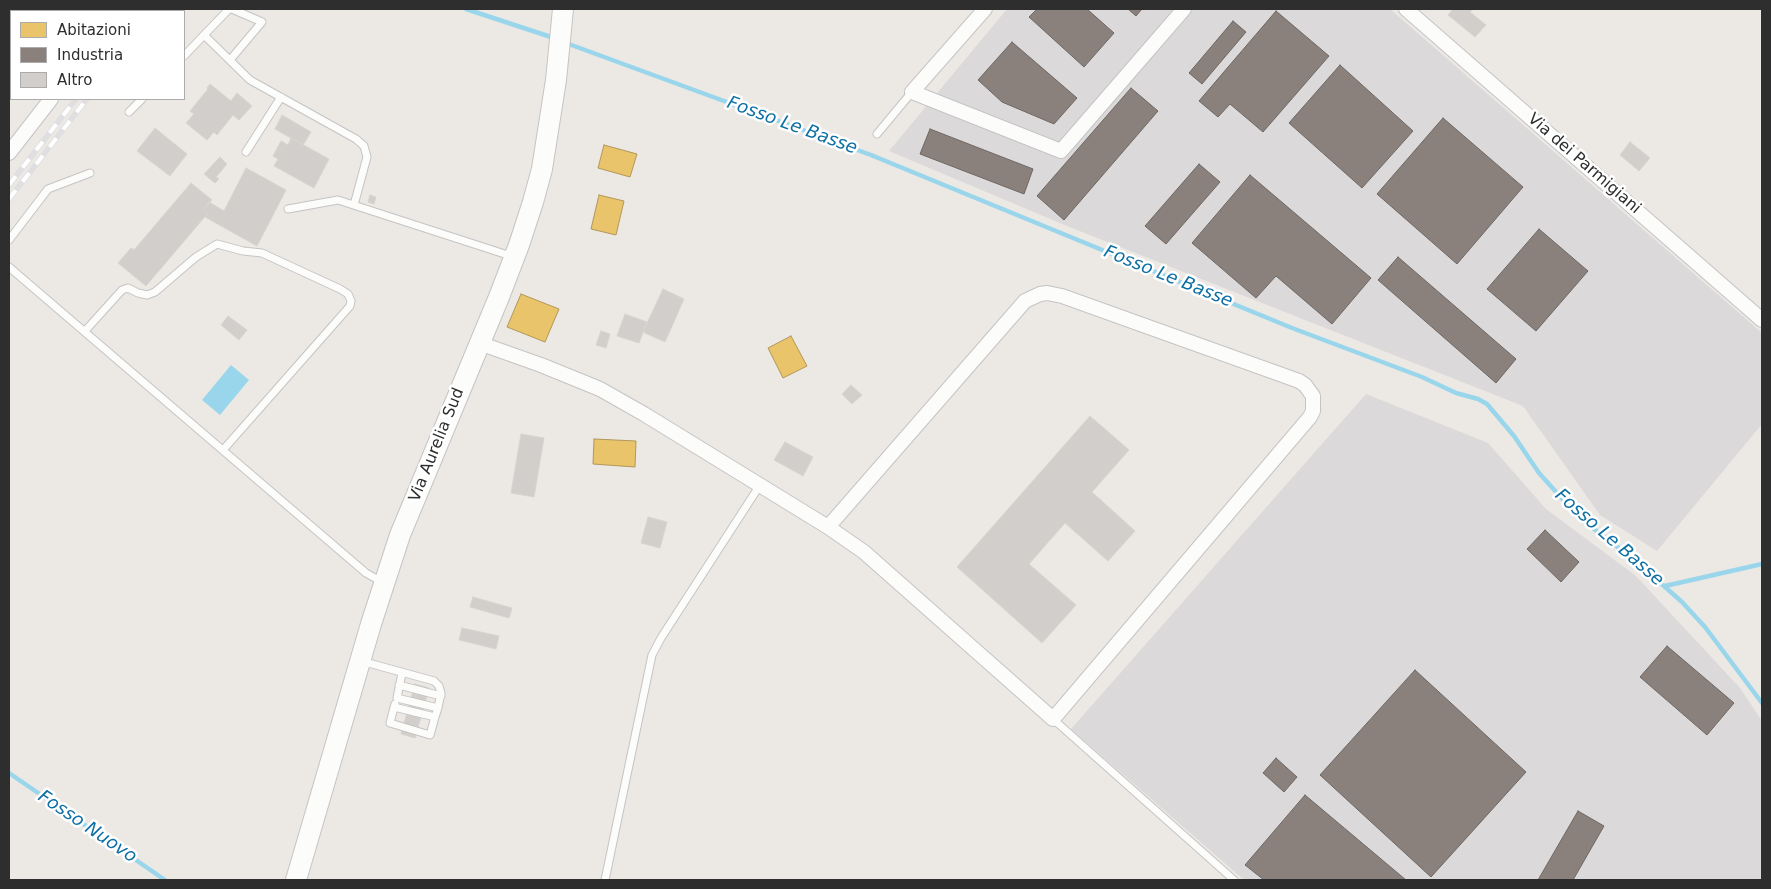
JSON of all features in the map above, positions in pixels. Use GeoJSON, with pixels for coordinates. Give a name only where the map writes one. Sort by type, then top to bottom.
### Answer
{"type":"FeatureCollection","features":[{"type":"Feature","properties":{"kind":"main road","name":"Via Aurelia Sud"},"geometry":{"type":"LineString","coordinates":[[296,880],[384,583],[404,526],[514,257],[542,169],[556,80],[564,9]]}},
{"type":"Feature","properties":{"kind":"street"},"geometry":{"type":"LineString","coordinates":[[985,9],[912,92],[1061,151],[1184,9]]}},
{"type":"Feature","properties":{"kind":"street","name":"Via dei Parmigiani"},"geometry":{"type":"LineString","coordinates":[[1406,9],[1762,320]]}},
{"type":"Feature","properties":{"kind":"street"},"geometry":{"type":"LineString","coordinates":[[9,153],[50,100]]}},
{"type":"Feature","properties":{"kind":"street"},"geometry":{"type":"LineString","coordinates":[[479,343],[541,365],[600,390],[644,414],[828,527],[864,552],[1053,719],[1310,417],[1313,411],[1313,396],[1299,381],[1062,296],[1047,293],[1040,294],[1025,301],[828,527]]}},
{"type":"Feature","properties":{"kind":"lane"},"geometry":{"type":"LineString","coordinates":[[185,55],[230,9],[262,22],[230,60]]}},
{"type":"Feature","properties":{"kind":"lane"},"geometry":{"type":"LineString","coordinates":[[204,35],[250,80],[356,139],[364,146],[367,157],[354,205]]}},
{"type":"Feature","properties":{"kind":"lane"},"geometry":{"type":"LineString","coordinates":[[877,134],[912,92]]}},
{"type":"Feature","properties":{"kind":"lane"},"geometry":{"type":"LineString","coordinates":[[246,152],[281,97]]}},
{"type":"Feature","properties":{"kind":"lane"},"geometry":{"type":"LineString","coordinates":[[129,112],[141,100]]}},
{"type":"Feature","properties":{"kind":"lane"},"geometry":{"type":"LineString","coordinates":[[9,240],[48,189],[90,173]]}},
{"type":"Feature","properties":{"kind":"lane"},"geometry":{"type":"LineString","coordinates":[[288,209],[338,200],[514,257]]}},
{"type":"Feature","properties":{"kind":"lane"},"geometry":{"type":"LineString","coordinates":[[84,330],[122,290],[128,288],[147,295],[155,292],[196,257],[217,244],[243,251],[262,253],[348,294],[351,301],[350,306],[223,450]]}},
{"type":"Feature","properties":{"kind":"lane"},"geometry":{"type":"LineString","coordinates":[[9,266],[366,573],[384,583]]}},
{"type":"Feature","properties":{"kind":"lane"},"geometry":{"type":"LineString","coordinates":[[605,880],[652,656],[661,638],[760,485]]}},
{"type":"Feature","properties":{"kind":"lane"},"geometry":{"type":"LineString","coordinates":[[361,661],[434,681],[441,693],[430,735],[390,723],[402,673]]}},
{"type":"Feature","properties":{"kind":"lane"},"geometry":{"type":"LineString","coordinates":[[400,685],[440,696]]}},
{"type":"Feature","properties":{"kind":"lane"},"geometry":{"type":"LineString","coordinates":[[396,698],[438,708]]}},
{"type":"Feature","properties":{"kind":"lane"},"geometry":{"type":"LineString","coordinates":[[394,706],[436,717]]}},
{"type":"Feature","properties":{"kind":"lane"},"geometry":{"type":"LineString","coordinates":[[1053,719],[1234,880]]}},
{"type":"Feature","properties":{"kind":"shaded area"},"geometry":{"type":"Polygon","coordinates":[[[1007,9],[1390,9],[1762,333],[1762,424],[1657,551],[1600,515],[1523,406],[1067,226],[889,151],[1007,9]]]}},
{"type":"Feature","properties":{"kind":"shaded area"},"geometry":{"type":"Polygon","coordinates":[[[1366,394],[1488,443],[1546,509],[1636,576],[1740,688],[1762,721],[1762,880],[1244,880],[1071,729],[1366,394]]]}},
{"type":"Feature","properties":{"kind":"water"},"geometry":{"type":"Polygon","coordinates":[[[231,365],[249,380],[220,415],[202,400],[231,365]]]}},
{"type":"Feature","properties":{"kind":"building: Abitazioni"},"geometry":{"type":"Polygon","coordinates":[[[604,145],[637,154],[630,177],[598,168],[604,145]]]}},
{"type":"Feature","properties":{"kind":"building: Abitazioni"},"geometry":{"type":"Polygon","coordinates":[[[599,195],[624,201],[616,235],[591,229],[599,195]]]}},
{"type":"Feature","properties":{"kind":"building: Abitazioni"},"geometry":{"type":"Polygon","coordinates":[[[521,294],[559,309],[545,342],[507,327],[521,294]]]}},
{"type":"Feature","properties":{"kind":"building: Abitazioni"},"geometry":{"type":"Polygon","coordinates":[[[791,336],[807,366],[783,378],[768,348],[791,336]]]}},
{"type":"Feature","properties":{"kind":"building: Abitazioni"},"geometry":{"type":"Polygon","coordinates":[[[594,439],[636,441],[635,467],[593,464],[594,439]]]}},
{"type":"Feature","properties":{"kind":"building: Industria"},"geometry":{"type":"Polygon","coordinates":[[[1037,9],[1087,9],[1114,33],[1084,67],[1029,17],[1037,9]]]}},
{"type":"Feature","properties":{"kind":"building: Industria"},"geometry":{"type":"Polygon","coordinates":[[[1128,9],[1142,9],[1136,16],[1128,9]]]}},
{"type":"Feature","properties":{"kind":"building: Industria"},"geometry":{"type":"Polygon","coordinates":[[[1276,11],[1329,56],[1263,132],[1230,104],[1218,117],[1199,101],[1276,11]]]}},
{"type":"Feature","properties":{"kind":"building: Industria"},"geometry":{"type":"Polygon","coordinates":[[[1233,21],[1246,32],[1202,84],[1189,73],[1233,21]]]}},
{"type":"Feature","properties":{"kind":"building: Industria"},"geometry":{"type":"Polygon","coordinates":[[[1012,42],[1077,98],[1054,124],[1002,102],[978,80],[1012,42]]]}},
{"type":"Feature","properties":{"kind":"building: Industria"},"geometry":{"type":"Polygon","coordinates":[[[1340,65],[1413,131],[1362,188],[1289,123],[1340,65]]]}},
{"type":"Feature","properties":{"kind":"building: Industria"},"geometry":{"type":"Polygon","coordinates":[[[1131,88],[1158,111],[1064,220],[1037,196],[1131,88]]]}},
{"type":"Feature","properties":{"kind":"building: Industria"},"geometry":{"type":"Polygon","coordinates":[[[1443,118],[1523,187],[1457,264],[1377,194],[1443,118]]]}},
{"type":"Feature","properties":{"kind":"building: Industria"},"geometry":{"type":"Polygon","coordinates":[[[930,129],[1033,169],[1024,194],[920,154],[930,129]]]}},
{"type":"Feature","properties":{"kind":"building: Industria"},"geometry":{"type":"Polygon","coordinates":[[[1199,164],[1220,182],[1166,244],[1145,226],[1199,164]]]}},
{"type":"Feature","properties":{"kind":"building: Industria"},"geometry":{"type":"Polygon","coordinates":[[[1250,175],[1371,278],[1332,324],[1276,276],[1256,298],[1192,243],[1250,175]]]}},
{"type":"Feature","properties":{"kind":"building: Industria"},"geometry":{"type":"Polygon","coordinates":[[[1539,229],[1588,271],[1536,331],[1487,289],[1539,229]]]}},
{"type":"Feature","properties":{"kind":"building: Industria"},"geometry":{"type":"Polygon","coordinates":[[[1398,257],[1516,359],[1496,383],[1378,280],[1398,257]]]}},
{"type":"Feature","properties":{"kind":"building: Industria"},"geometry":{"type":"Polygon","coordinates":[[[1545,530],[1579,562],[1561,582],[1527,549],[1545,530]]]}},
{"type":"Feature","properties":{"kind":"building: Industria"},"geometry":{"type":"Polygon","coordinates":[[[1667,646],[1734,703],[1707,735],[1640,677],[1667,646]]]}},
{"type":"Feature","properties":{"kind":"building: Industria"},"geometry":{"type":"Polygon","coordinates":[[[1415,670],[1526,772],[1431,877],[1320,775],[1415,670]]]}},
{"type":"Feature","properties":{"kind":"building: Industria"},"geometry":{"type":"Polygon","coordinates":[[[1276,758],[1297,777],[1284,792],[1263,773],[1276,758]]]}},
{"type":"Feature","properties":{"kind":"building: Industria"},"geometry":{"type":"Polygon","coordinates":[[[1305,795],[1406,880],[1264,880],[1245,865],[1305,795]]]}},
{"type":"Feature","properties":{"kind":"building: Industria"},"geometry":{"type":"Polygon","coordinates":[[[1578,811],[1604,826],[1573,880],[1538,880],[1578,811]]]}},
{"type":"Feature","properties":{"kind":"building: Altro"},"geometry":{"type":"Polygon","coordinates":[[[1453,9],[1473,9],[1470,12],[1486,25],[1475,37],[1448,15],[1453,9]]]}},
{"type":"Feature","properties":{"kind":"building: Altro"},"geometry":{"type":"Polygon","coordinates":[[[210,84],[231,101],[237,93],[252,106],[239,120],[233,115],[217,135],[214,132],[207,140],[186,123],[194,114],[190,111],[210,84]]]}},
{"type":"Feature","properties":{"kind":"building: Altro"},"geometry":{"type":"Polygon","coordinates":[[[282,115],[311,132],[303,145],[275,129],[282,115]]]}},
{"type":"Feature","properties":{"kind":"building: Altro"},"geometry":{"type":"Polygon","coordinates":[[[155,128],[187,154],[170,176],[137,151],[155,128]]]}},
{"type":"Feature","properties":{"kind":"building: Altro"},"geometry":{"type":"Polygon","coordinates":[[[291,138],[329,159],[314,188],[274,166],[278,159],[273,156],[281,141],[288,145],[291,138]]]}},
{"type":"Feature","properties":{"kind":"building: Altro"},"geometry":{"type":"Polygon","coordinates":[[[1630,142],[1650,158],[1639,171],[1620,155],[1630,142]]]}},
{"type":"Feature","properties":{"kind":"building: Altro"},"geometry":{"type":"Polygon","coordinates":[[[220,157],[227,164],[216,177],[219,179],[215,183],[204,174],[220,157]]]}},
{"type":"Feature","properties":{"kind":"building: Altro"},"geometry":{"type":"Polygon","coordinates":[[[246,168],[286,190],[257,246],[205,217],[208,213],[203,210],[209,202],[224,211],[246,168]]]}},
{"type":"Feature","properties":{"kind":"building: Altro"},"geometry":{"type":"Polygon","coordinates":[[[191,183],[212,200],[203,210],[208,213],[146,286],[118,263],[131,248],[134,250],[191,183]]]}},
{"type":"Feature","properties":{"kind":"building: Altro"},"geometry":{"type":"Polygon","coordinates":[[[370,195],[376,197],[374,204],[368,202],[370,195]]]}},
{"type":"Feature","properties":{"kind":"building: Altro"},"geometry":{"type":"Polygon","coordinates":[[[663,289],[684,299],[665,342],[643,332],[663,289]]]}},
{"type":"Feature","properties":{"kind":"building: Altro"},"geometry":{"type":"Polygon","coordinates":[[[625,314],[647,322],[639,343],[617,336],[625,314]]]}},
{"type":"Feature","properties":{"kind":"building: Altro"},"geometry":{"type":"Polygon","coordinates":[[[228,316],[247,330],[239,340],[221,325],[228,316]]]}},
{"type":"Feature","properties":{"kind":"building: Altro"},"geometry":{"type":"Polygon","coordinates":[[[601,331],[610,334],[606,348],[596,345],[601,331]]]}},
{"type":"Feature","properties":{"kind":"building: Altro"},"geometry":{"type":"Polygon","coordinates":[[[851,385],[862,395],[852,404],[842,394],[851,385]]]}},
{"type":"Feature","properties":{"kind":"building: Altro"},"geometry":{"type":"Polygon","coordinates":[[[1090,416],[1129,450],[1092,492],[1135,531],[1108,561],[1065,523],[1029,564],[1076,605],[1042,643],[957,567],[1090,416]]]}},
{"type":"Feature","properties":{"kind":"building: Altro"},"geometry":{"type":"Polygon","coordinates":[[[521,434],[544,438],[534,497],[511,493],[521,434]]]}},
{"type":"Feature","properties":{"kind":"building: Altro"},"geometry":{"type":"Polygon","coordinates":[[[785,442],[813,457],[803,476],[774,460],[785,442]]]}},
{"type":"Feature","properties":{"kind":"building: Altro"},"geometry":{"type":"Polygon","coordinates":[[[648,517],[667,522],[660,548],[641,543],[648,517]]]}},
{"type":"Feature","properties":{"kind":"building: Altro"},"geometry":{"type":"Polygon","coordinates":[[[473,597],[512,608],[509,618],[470,607],[473,597]]]}},
{"type":"Feature","properties":{"kind":"building: Altro"},"geometry":{"type":"Polygon","coordinates":[[[462,628],[499,636],[496,649],[459,640],[462,628]]]}},
{"type":"Feature","properties":{"kind":"building: Altro"},"geometry":{"type":"Polygon","coordinates":[[[415,684],[429,688],[415,738],[401,734],[415,684]]]}},
{"type":"Feature","properties":{"kind":"waterway","name":"Fosso Le Basse"},"geometry":{"type":"LineString","coordinates":[[466,9],[554,38]]}},
{"type":"Feature","properties":{"kind":"waterway","name":"Fosso Le Basse"},"geometry":{"type":"LineString","coordinates":[[566,43],[871,155],[1292,328],[1422,377],[1456,393],[1478,399],[1487,404],[1514,436],[1539,473],[1566,503],[1590,526],[1637,562],[1682,602],[1705,627],[1762,703]]}},
{"type":"Feature","properties":{"kind":"waterway"},"geometry":{"type":"LineString","coordinates":[[1665,586],[1762,564]]}},
{"type":"Feature","properties":{"kind":"waterway","name":"Fosso Nuovo"},"geometry":{"type":"LineString","coordinates":[[9,773],[165,880]]}},
{"type":"Feature","properties":{"kind":"railway"},"geometry":{"type":"LineString","coordinates":[[9,185],[75,100]]}},
{"type":"Feature","properties":{"kind":"railway"},"geometry":{"type":"LineString","coordinates":[[9,199],[86,100]]}}]}
